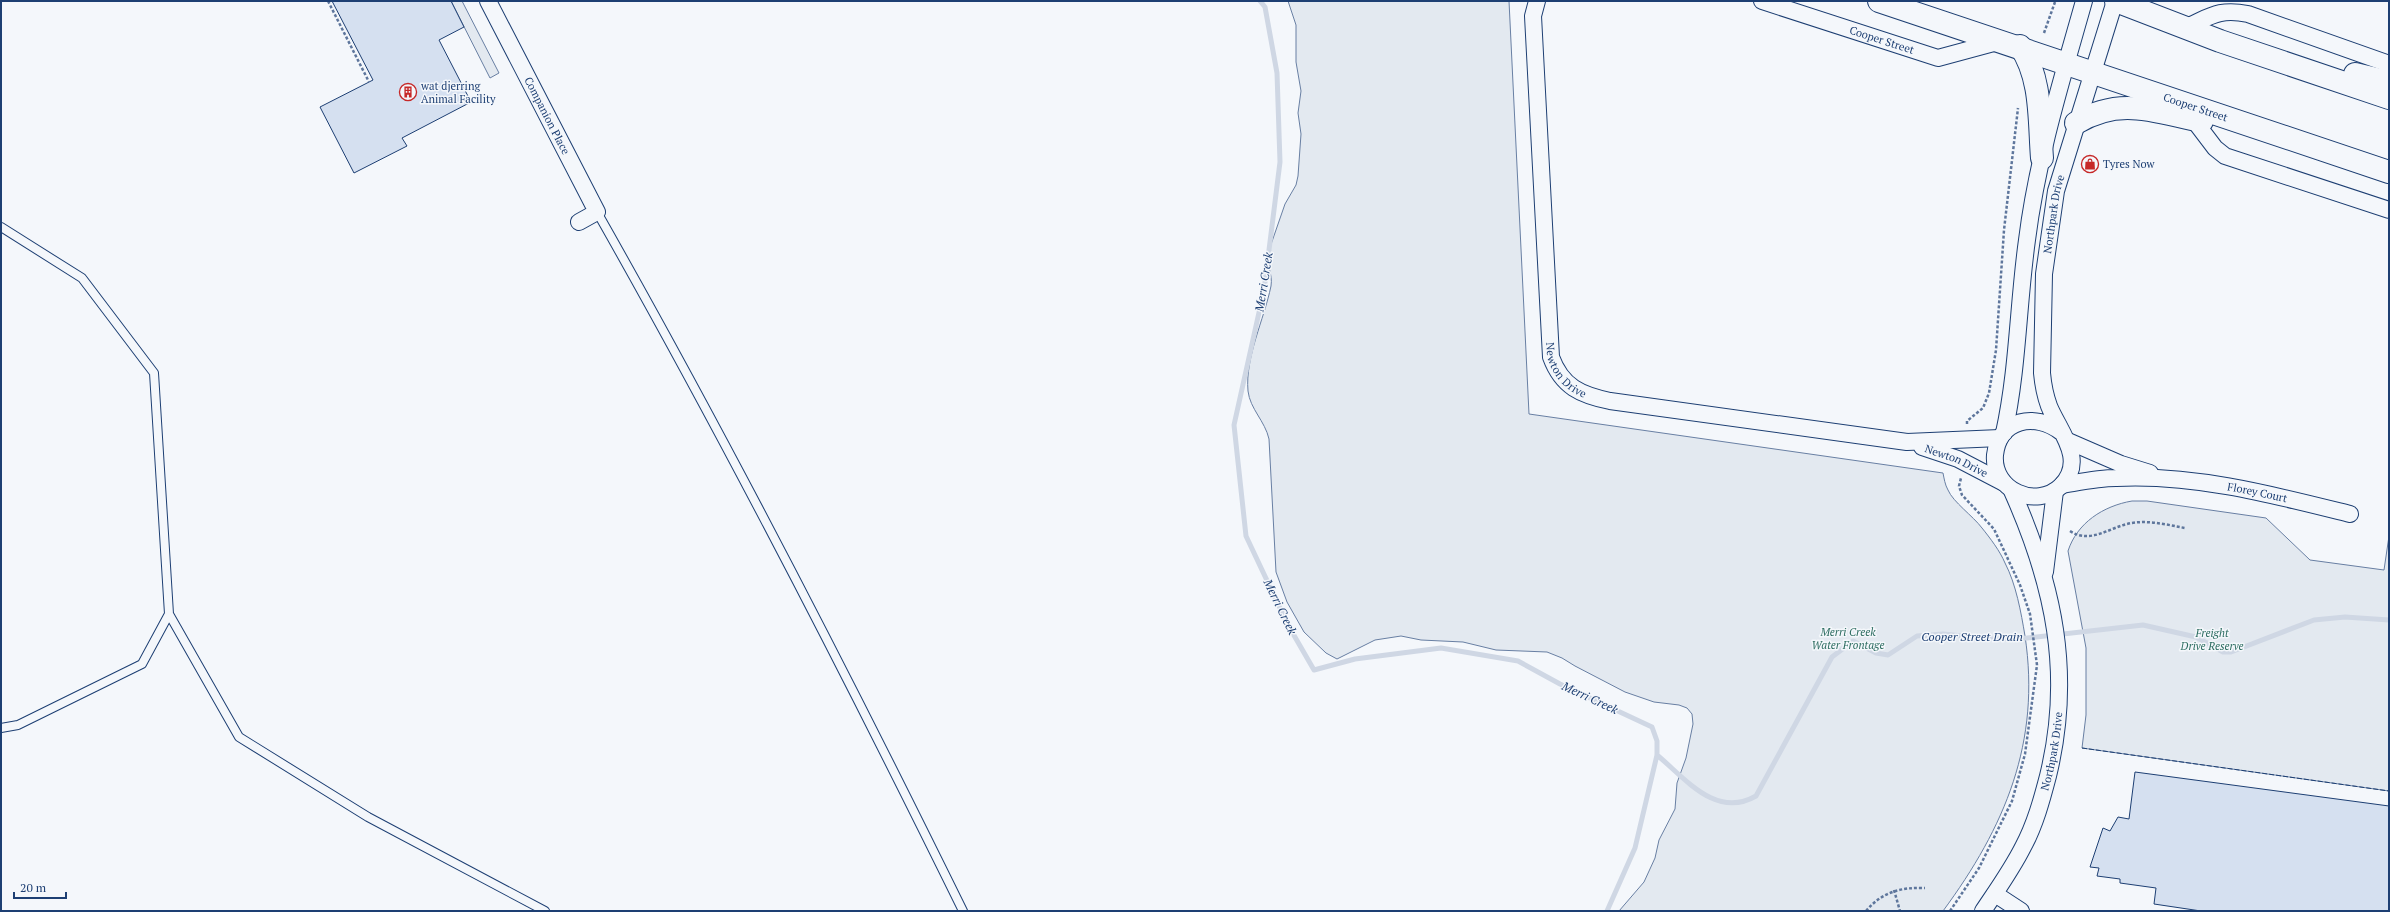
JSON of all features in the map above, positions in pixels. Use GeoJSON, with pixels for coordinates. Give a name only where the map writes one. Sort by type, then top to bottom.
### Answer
{"type":"FeatureCollection","features":[{"type":"Feature","properties":{"kind":"main road","name":"Cooper Street"},"geometry":{"type":"LineString","coordinates":[[1879,1],[2389,172]]}},
{"type":"Feature","properties":{"kind":"main road"},"geometry":{"type":"LineString","coordinates":[[2116,1],[2157,10],[2184,28],[2389,98]]}},
{"type":"Feature","properties":{"kind":"main road"},"geometry":{"type":"LineString","coordinates":[[2011,44],[2031,65],[2035,81],[2042,158]]}},
{"type":"Feature","properties":{"kind":"main road"},"geometry":{"type":"LineString","coordinates":[[2302,68],[2341,72],[2389,82]]}},
{"type":"Feature","properties":{"kind":"main road"},"geometry":{"type":"LineString","coordinates":[[2076,123],[2100,110],[2117,108],[2146,110],[2280,135]]}},
{"type":"Feature","properties":{"kind":"street","name":"Companion Place"},"geometry":{"type":"LineString","coordinates":[[488,1],[597,212]]}},
{"type":"Feature","properties":{"kind":"street","name":"Newton Drive"},"geometry":{"type":"LineString","coordinates":[[1528,1],[1535,9],[1551,357],[1555,366],[1571,387],[1589,396],[1610,401],[1907,442],[1958,458],[2008,487]]}},
{"type":"Feature","properties":{"kind":"street","name":"Cooper Street"},"geometry":{"type":"LineString","coordinates":[[1762,1],[1938,58],[2011,44]]}},
{"type":"Feature","properties":{"kind":"street","name":"Northpark Drive"},"geometry":{"type":"LineString","coordinates":[[2002,435],[2015,372],[2026,241],[2033,195],[2084,1]]}},
{"type":"Feature","properties":{"kind":"street","name":"Northpark Drive"},"geometry":{"type":"LineString","coordinates":[[2064,436],[2049,406],[2042,373],[2044,274],[2056,191],[2076,123],[2094,72],[2116,1]]}},
{"type":"Feature","properties":{"kind":"street"},"geometry":{"type":"LineString","coordinates":[[2184,28],[2220,12],[2233,11],[2248,14],[2389,64]]}},
{"type":"Feature","properties":{"kind":"street","name":"Cooper Street"},"geometry":{"type":"LineString","coordinates":[[2193,119],[2215,148],[2225,156],[2241,163],[2389,210]]}},
{"type":"Feature","properties":{"kind":"street"},"geometry":{"type":"LineString","coordinates":[[579,222],[597,212]]}},
{"type":"Feature","properties":{"kind":"street"},"geometry":{"type":"LineString","coordinates":[[2026,420],[2045,422],[2064,436],[2072,452],[2072,464],[2068,475],[2058,488],[2034,497],[2022,496],[2008,487],[1997,473],[1994,461],[1996,449],[2002,435],[2014,425],[2026,420]]}},
{"type":"Feature","properties":{"kind":"street","name":"Newton Drive"},"geometry":{"type":"LineString","coordinates":[[1907,442],[2002,435]]}},
{"type":"Feature","properties":{"kind":"street","name":"Florey Court"},"geometry":{"type":"LineString","coordinates":[[2064,436],[2121,464],[2163,478]]}},
{"type":"Feature","properties":{"kind":"street","name":"Florey Court"},"geometry":{"type":"LineString","coordinates":[[2058,488],[2109,478],[2163,478],[2211,483],[2278,496],[2350,514]]}},
{"type":"Feature","properties":{"kind":"street","name":"Northpark Drive"},"geometry":{"type":"LineString","coordinates":[[1983,911],[2024,846],[2045,789],[2058,721],[2060,665],[2053,613],[2045,578],[2008,487]]}},
{"type":"Feature","properties":{"kind":"street","name":"Northpark Drive"},"geometry":{"type":"LineString","coordinates":[[2045,578],[2058,488]]}},
{"type":"Feature","properties":{"kind":"street"},"geometry":{"type":"LineString","coordinates":[[1995,894],[2022,911]]}},
{"type":"Feature","properties":{"kind":"lane"},"geometry":{"type":"LineString","coordinates":[[597,212],[750,489],[865,710],[963,911]]}},
{"type":"Feature","properties":{"kind":"lane"},"geometry":{"type":"LineString","coordinates":[[1,227],[82,278],[154,373],[169,614],[239,737],[368,817],[545,911]]}},
{"type":"Feature","properties":{"kind":"lane"},"geometry":{"type":"LineString","coordinates":[[1,728],[18,725],[142,664],[169,614]]}},
{"type":"Feature","properties":{"kind":"path"},"geometry":{"type":"LineString","coordinates":[[328,1],[369,82]]}},
{"type":"Feature","properties":{"kind":"path"},"geometry":{"type":"LineString","coordinates":[[2044,33],[2055,2]]}},
{"type":"Feature","properties":{"kind":"path"},"geometry":{"type":"LineString","coordinates":[[1967,427],[1967,421],[1979,412],[1988,398],[1994,364],[2017,103]]}},
{"type":"Feature","properties":{"kind":"path"},"geometry":{"type":"LineString","coordinates":[[1950,911],[1979,868],[2012,801],[2025,754],[2037,664],[2030,614],[2020,585],[2003,545],[1984,516],[1967,501],[1960,490],[1960,482],[1964,471]]}},
{"type":"Feature","properties":{"kind":"path"},"geometry":{"type":"LineString","coordinates":[[2070,531],[2077,535],[2088,537],[2127,524],[2144,522],[2185,528]]}},
{"type":"Feature","properties":{"kind":"path"},"geometry":{"type":"LineString","coordinates":[[1866,911],[1880,897],[1894,890],[1925,888]]}},
{"type":"Feature","properties":{"kind":"path"},"geometry":{"type":"LineString","coordinates":[[1894,890],[1900,911]]}},
{"type":"Feature","properties":{"kind":"green space"},"geometry":{"type":"Polygon","coordinates":[[[451,1],[462,1],[499,73],[490,78],[451,1]]]}},
{"type":"Feature","properties":{"kind":"green space","name":"Merri Creek Water Frontage"},"geometry":{"type":"Polygon","coordinates":[[[1288,1],[1509,1],[1529,414],[1943,473],[1946,486],[1951,495],[1978,523],[1991,540],[2009,571],[2020,608],[2025,636],[2029,675],[2028,712],[2022,747],[2013,782],[2000,815],[1984,848],[1943,911],[1619,911],[1644,882],[1655,858],[1659,840],[1675,809],[1677,783],[1686,758],[1693,724],[1692,714],[1687,708],[1679,705],[1654,702],[1625,692],[1562,658],[1547,652],[1496,650],[1463,642],[1421,640],[1401,636],[1375,640],[1337,659],[1326,653],[1304,632],[1287,602],[1276,572],[1269,439],[1252,404],[1248,391],[1249,365],[1271,286],[1268,253],[1285,204],[1296,185],[1298,176],[1301,134],[1298,113],[1301,91],[1296,62],[1296,25],[1288,1]]]}},
{"type":"Feature","properties":{"kind":"green space","name":"Freight Drive Reserve"},"geometry":{"type":"Polygon","coordinates":[[[2147,501],[2266,518],[2310,560],[2384,570],[2389,536],[2389,791],[2082,748],[2086,715],[2086,648],[2068,551],[2078,532],[2092,517],[2121,503],[2147,501]]]}},
{"type":"Feature","properties":{"kind":"building","name":"wat djerring Animal Facility"},"geometry":{"type":"Polygon","coordinates":[[[332,1],[451,1],[464,27],[439,40],[471,102],[402,138],[407,146],[354,173],[320,107],[373,80],[332,1]]]}},
{"type":"Feature","properties":{"kind":"building"},"geometry":{"type":"Polygon","coordinates":[[[2135,772],[2389,806],[2389,911],[2201,911],[2154,904],[2156,888],[2120,883],[2120,879],[2097,876],[2099,868],[2090,867],[2103,828],[2110,831],[2118,817],[2129,819],[2135,772]]]}},
{"type":"Feature","properties":{"kind":"waterway","name":"Merri Creek"},"geometry":{"type":"LineString","coordinates":[[1260,1],[1265,7],[1277,73],[1280,162],[1264,290],[1234,425],[1246,536],[1288,625],[1314,670],[1355,659],[1441,648],[1518,661],[1560,684],[1652,727],[1657,741],[1657,755],[1635,848],[1607,911]]}},
{"type":"Feature","properties":{"kind":"waterway","name":"Cooper Street Drain"},"geometry":{"type":"LineString","coordinates":[[1657,755],[1691,785],[1702,793],[1715,799],[1728,803],[1741,802],[1756,796],[1832,657],[1853,641],[1876,653],[1888,655],[1917,636],[1943,634],[1992,639],[2027,638],[2143,625],[2196,637],[2223,652],[2231,652],[2314,620],[2345,617],[2389,620]]}},
{"type":"Feature","properties":{"kind":"fence"},"geometry":{"type":"LineString","coordinates":[[2082,748],[2389,791]]}},
{"type":"Feature","properties":{"kind":"place","name":"wat djerring Animal Facility"},"geometry":{"type":"Point","coordinates":[408,92]}},
{"type":"Feature","properties":{"kind":"place","name":"Tyres Now"},"geometry":{"type":"Point","coordinates":[2090,164]}}]}
